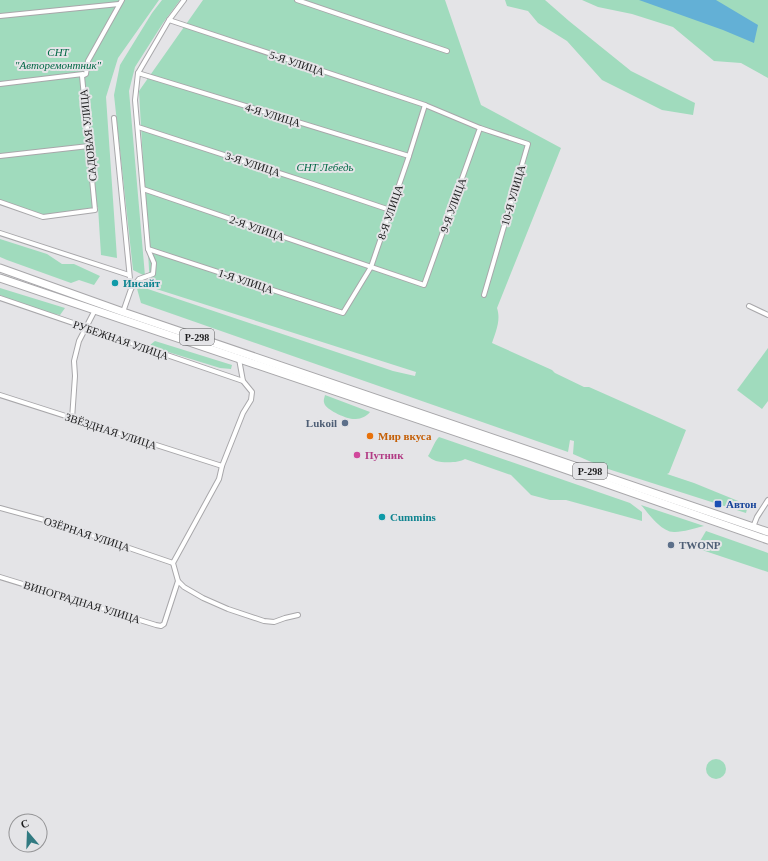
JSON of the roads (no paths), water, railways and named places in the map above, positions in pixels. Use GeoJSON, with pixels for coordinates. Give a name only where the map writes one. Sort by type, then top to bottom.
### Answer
{"type":"FeatureCollection","features":[{"type":"Feature","properties":{"kind":"highway","name":"Р-298"},"geometry":{"type":"LineString","coordinates":[[0,268],[123,312],[768,532]]}},
{"type":"Feature","properties":{"kind":"highway","name":"Р-298"},"geometry":{"type":"LineString","coordinates":[[0,278],[534,458],[768,540]]}},
{"type":"Feature","properties":{"kind":"highway"},"geometry":{"type":"LineString","coordinates":[[320,386],[319,382],[323,382],[361,395],[372,397]]}},
{"type":"Feature","properties":{"kind":"highway"},"geometry":{"type":"LineString","coordinates":[[408,416],[417,416],[459,429],[461,428],[460,427]]}},
{"type":"Feature","properties":{"kind":"street","name":"САДОВАЯ УЛИЦА"},"geometry":{"type":"LineString","coordinates":[[0,202],[43,217],[95,210],[82,76],[86,74],[88,61],[122,0]]}},
{"type":"Feature","properties":{"kind":"street"},"geometry":{"type":"LineString","coordinates":[[130,289],[139,279],[153,274],[154,263],[148,249],[135,100],[138,73],[169,20],[184,0]]}},
{"type":"Feature","properties":{"kind":"street"},"geometry":{"type":"LineString","coordinates":[[297,0],[447,51]]}},
{"type":"Feature","properties":{"kind":"street"},"geometry":{"type":"LineString","coordinates":[[0,16],[119,4]]}},
{"type":"Feature","properties":{"kind":"street","name":"5-Я УЛИЦА"},"geometry":{"type":"LineString","coordinates":[[169,20],[425,105]]}},
{"type":"Feature","properties":{"kind":"street","name":"4-Я УЛИЦА"},"geometry":{"type":"LineString","coordinates":[[138,73],[409,156]]}},
{"type":"Feature","properties":{"kind":"street"},"geometry":{"type":"LineString","coordinates":[[0,84],[86,74]]}},
{"type":"Feature","properties":{"kind":"street"},"geometry":{"type":"LineString","coordinates":[[425,105],[480,128]]}},
{"type":"Feature","properties":{"kind":"street","name":"8-Я УЛИЦА"},"geometry":{"type":"LineString","coordinates":[[343,313],[371,267],[425,105]]}},
{"type":"Feature","properties":{"kind":"street"},"geometry":{"type":"LineString","coordinates":[[114,118],[130,289],[123,312]]}},
{"type":"Feature","properties":{"kind":"street","name":"3-Я УЛИЦА"},"geometry":{"type":"LineString","coordinates":[[138,127],[390,210]]}},
{"type":"Feature","properties":{"kind":"street","name":"9-Я УЛИЦА"},"geometry":{"type":"LineString","coordinates":[[371,267],[424,285],[480,128]]}},
{"type":"Feature","properties":{"kind":"street","name":"10-Я УЛИЦА"},"geometry":{"type":"LineString","coordinates":[[480,128],[528,144],[484,295]]}},
{"type":"Feature","properties":{"kind":"street"},"geometry":{"type":"LineString","coordinates":[[0,156],[89,146]]}},
{"type":"Feature","properties":{"kind":"street","name":"2-Я УЛИЦА"},"geometry":{"type":"LineString","coordinates":[[143,189],[371,267]]}},
{"type":"Feature","properties":{"kind":"street"},"geometry":{"type":"LineString","coordinates":[[0,233],[129,275]]}},
{"type":"Feature","properties":{"kind":"street","name":"1-Я УЛИЦА"},"geometry":{"type":"LineString","coordinates":[[148,249],[343,313]]}},
{"type":"Feature","properties":{"kind":"street","name":"РУБЕЖНАЯ УЛИЦА"},"geometry":{"type":"LineString","coordinates":[[0,298],[243,381]]}},
{"type":"Feature","properties":{"kind":"street"},"geometry":{"type":"LineString","coordinates":[[749,306],[768,315]]}},
{"type":"Feature","properties":{"kind":"street"},"geometry":{"type":"LineString","coordinates":[[72,419],[75,376],[74,362],[79,341],[95,310]]}},
{"type":"Feature","properties":{"kind":"street"},"geometry":{"type":"LineString","coordinates":[[239,359],[243,381],[252,392],[251,400],[243,413],[222,466],[219,479],[173,563],[178,581],[184,587],[194,594],[213,602],[264,621],[274,622],[298,615]]}},
{"type":"Feature","properties":{"kind":"street","name":"ЗВЁЗДНАЯ УЛИЦА"},"geometry":{"type":"LineString","coordinates":[[0,395],[222,466]]}},
{"type":"Feature","properties":{"kind":"street"},"geometry":{"type":"LineString","coordinates":[[753,527],[757,517],[768,500]]}},
{"type":"Feature","properties":{"kind":"street","name":"ОЗЁРНАЯ УЛИЦА"},"geometry":{"type":"LineString","coordinates":[[0,508],[59,524],[173,563]]}},
{"type":"Feature","properties":{"kind":"street","name":"ВИНОГРАДНАЯ УЛИЦА"},"geometry":{"type":"LineString","coordinates":[[0,576],[156,626],[161,626],[164,624],[178,581]]}},
{"type":"Feature","properties":{"kind":"water"},"geometry":{"type":"Polygon","coordinates":[[[639,0],[716,0],[758,25],[754,43],[723,30],[639,0]]]}},
{"type":"Feature","properties":{"kind":"place","name":"Инсайт"},"geometry":{"type":"Point","coordinates":[115,283]}},
{"type":"Feature","properties":{"kind":"place","name":"Lukoil"},"geometry":{"type":"Point","coordinates":[345,423]}},
{"type":"Feature","properties":{"kind":"place","name":"Мир вкуса"},"geometry":{"type":"Point","coordinates":[370,436]}},
{"type":"Feature","properties":{"kind":"place","name":"Путник"},"geometry":{"type":"Point","coordinates":[357,455]}},
{"type":"Feature","properties":{"kind":"place","name":"Автон"},"geometry":{"type":"Point","coordinates":[718,504]}},
{"type":"Feature","properties":{"kind":"place","name":"Cummins"},"geometry":{"type":"Point","coordinates":[382,517]}},
{"type":"Feature","properties":{"kind":"place","name":"TWONP"},"geometry":{"type":"Point","coordinates":[671,545]}},
{"type":"Feature","properties":{"kind":"park label","name":"СНТ \"Авторемонтник\""},"geometry":{"type":"Point","coordinates":[58,58]}},
{"type":"Feature","properties":{"kind":"park label","name":"СНТ Лебедь"},"geometry":{"type":"Point","coordinates":[325,167]}}]}
